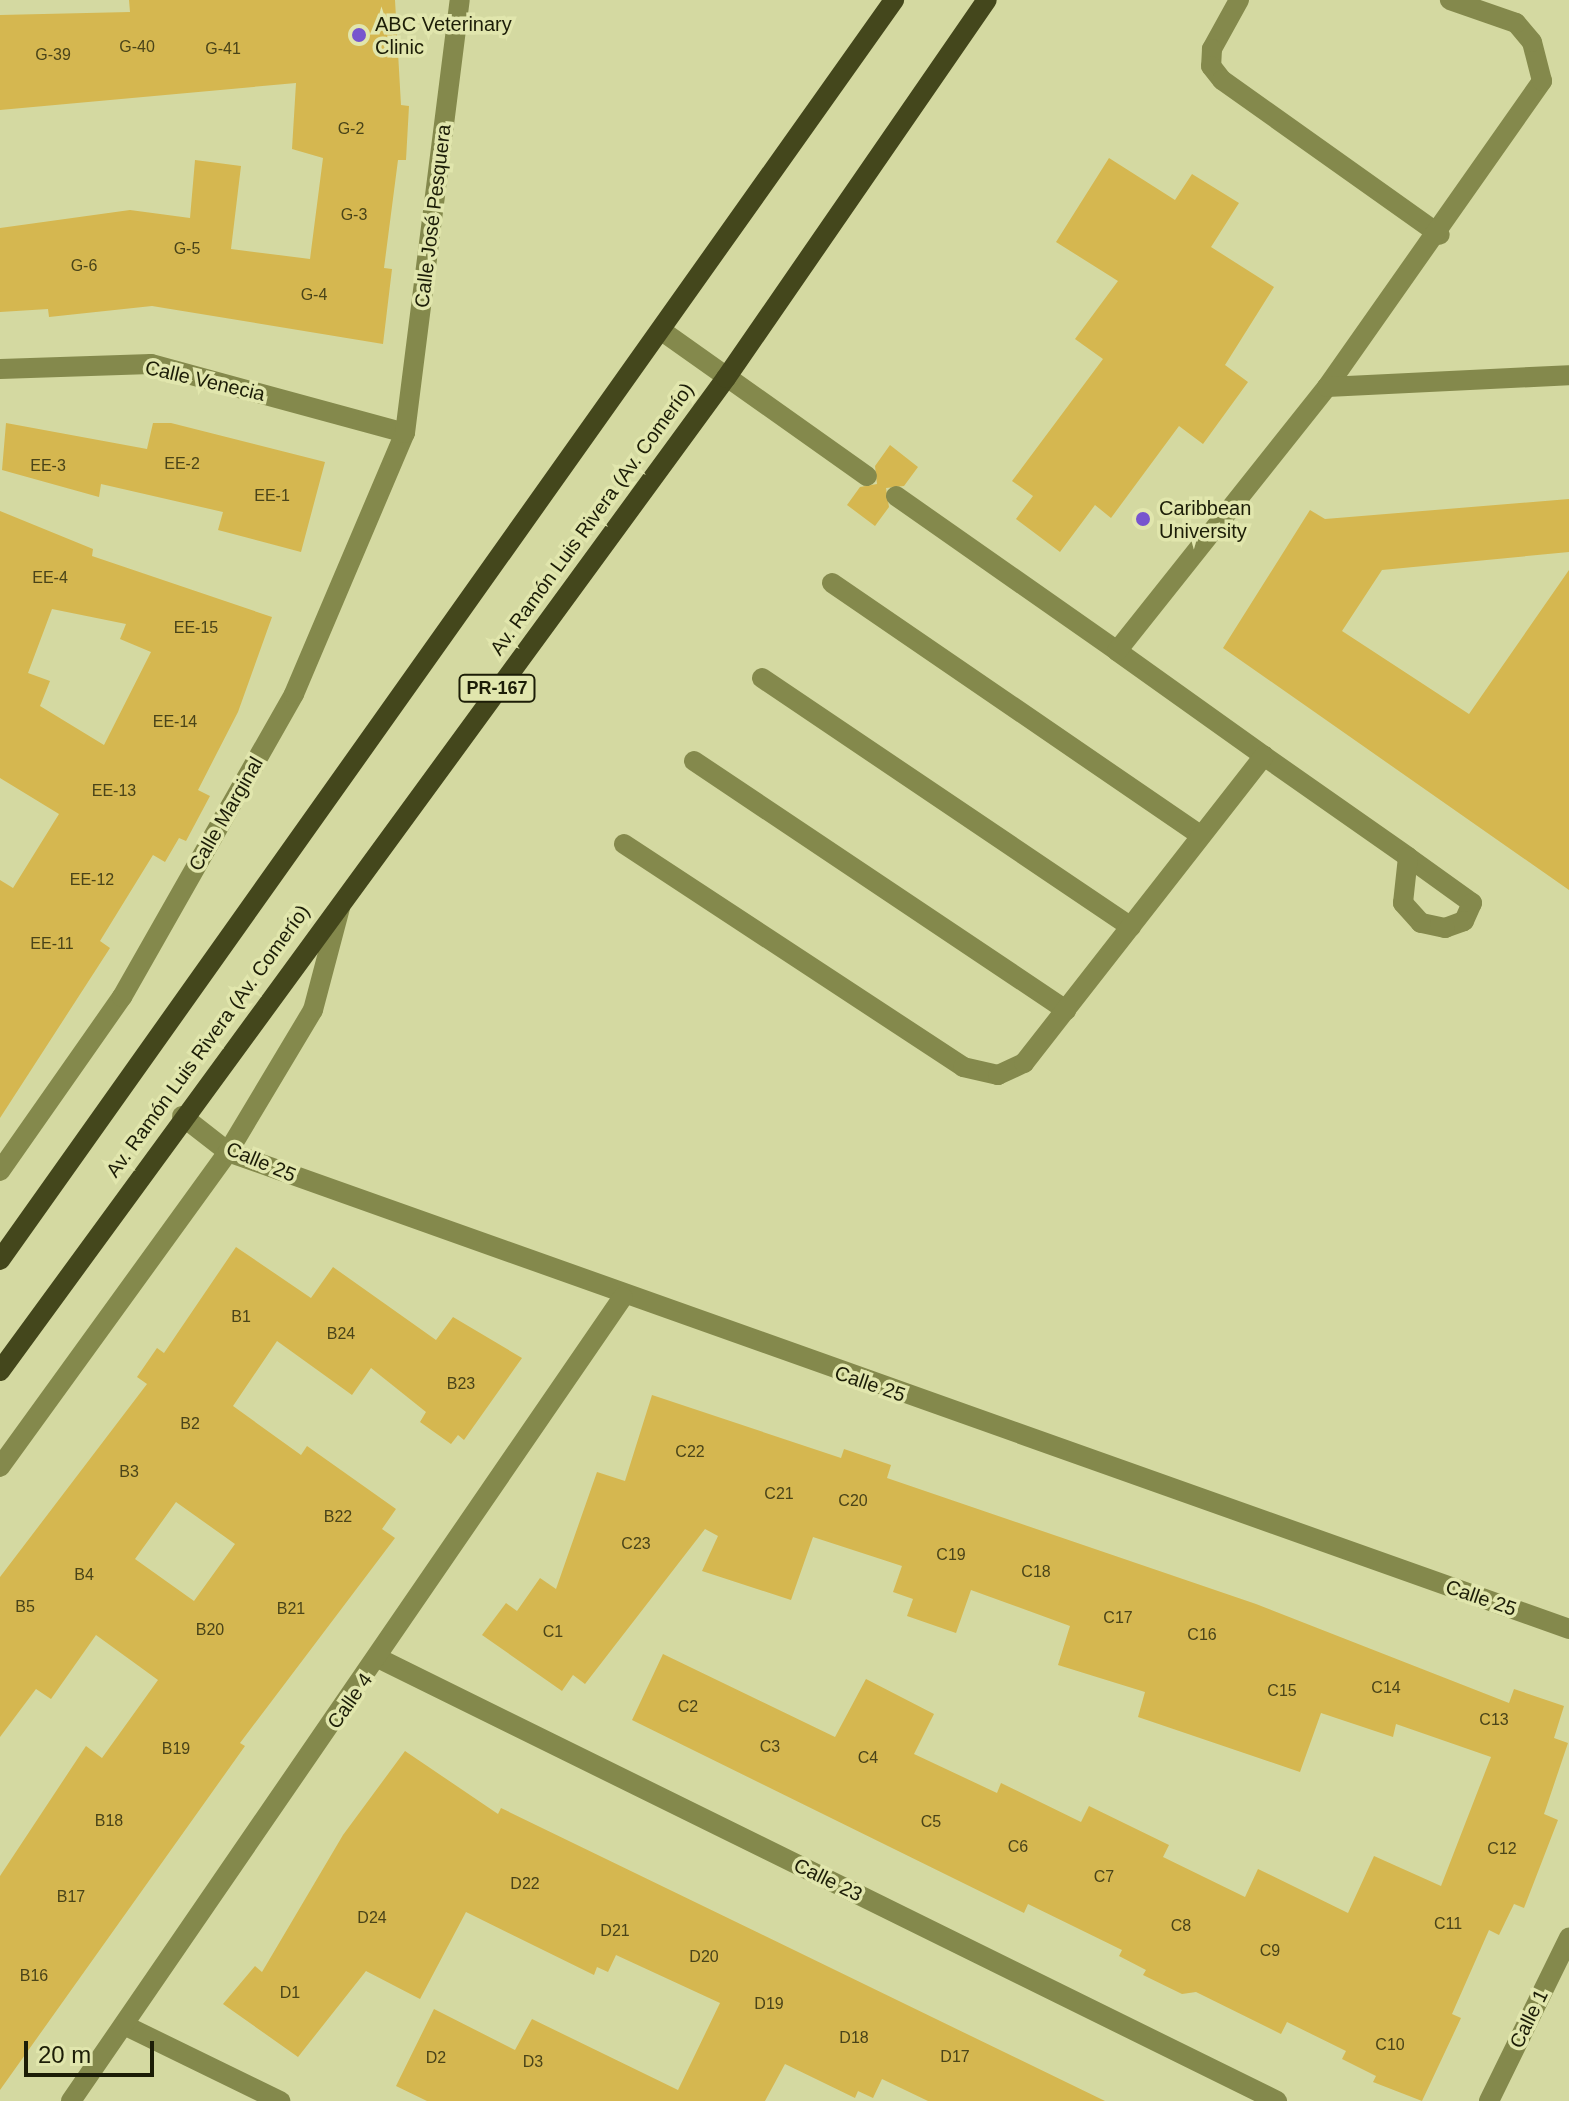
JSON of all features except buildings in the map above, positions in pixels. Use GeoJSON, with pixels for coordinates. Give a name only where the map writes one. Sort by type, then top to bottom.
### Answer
{"type":"FeatureCollection","features":[{"type":"Feature","properties":{"kind":"main road","name":"Av. Ramón Luis Rivera (Av. Comerío)"},"geometry":{"type":"LineString","coordinates":[[0,1260],[894,0]]}},
{"type":"Feature","properties":{"kind":"main road","name":"Av. Ramón Luis Rivera (Av. Comerío)"},"geometry":{"type":"LineString","coordinates":[[0,1371],[182,1116],[726,378],[987,0]]}},
{"type":"Feature","properties":{"kind":"street","name":"Calle José Pesquera"},"geometry":{"type":"LineString","coordinates":[[405,433],[460,0]]}},
{"type":"Feature","properties":{"kind":"street"},"geometry":{"type":"LineString","coordinates":[[1239,0],[1212,49],[1211,66],[1222,80],[1440,235]]}},
{"type":"Feature","properties":{"kind":"street"},"geometry":{"type":"LineString","coordinates":[[1117,651],[1327,387],[1440,235],[1542,81],[1532,42],[1516,23],[1450,0]]}},
{"type":"Feature","properties":{"kind":"street"},"geometry":{"type":"LineString","coordinates":[[662,331],[867,476]]}},
{"type":"Feature","properties":{"kind":"street","name":"Calle Venecia"},"geometry":{"type":"LineString","coordinates":[[0,369],[151,364],[405,433]]}},
{"type":"Feature","properties":{"kind":"street"},"geometry":{"type":"LineString","coordinates":[[1327,387],[1569,375]]}},
{"type":"Feature","properties":{"kind":"street","name":"Calle Marginal"},"geometry":{"type":"LineString","coordinates":[[0,1171],[122,997],[294,694],[405,433]]}},
{"type":"Feature","properties":{"kind":"street"},"geometry":{"type":"LineString","coordinates":[[896,496],[1408,857]]}},
{"type":"Feature","properties":{"kind":"street"},"geometry":{"type":"LineString","coordinates":[[832,583],[1201,836]]}},
{"type":"Feature","properties":{"kind":"street"},"geometry":{"type":"LineString","coordinates":[[762,678],[1131,927]]}},
{"type":"Feature","properties":{"kind":"street"},"geometry":{"type":"LineString","coordinates":[[624,844],[963,1067],[998,1075],[1024,1063],[1264,756]]}},
{"type":"Feature","properties":{"kind":"street"},"geometry":{"type":"LineString","coordinates":[[694,761],[1066,1010]]}},
{"type":"Feature","properties":{"kind":"street"},"geometry":{"type":"LineString","coordinates":[[0,1467],[228,1152],[313,1010],[342,898]]}},
{"type":"Feature","properties":{"kind":"street","name":"Calle 25"},"geometry":{"type":"LineString","coordinates":[[182,1116],[228,1152],[623,1297],[1569,1629]]}},
{"type":"Feature","properties":{"kind":"street","name":"Calle 4"},"geometry":{"type":"LineString","coordinates":[[71,2101],[380,1659],[623,1297]]}},
{"type":"Feature","properties":{"kind":"street","name":"Calle 23"},"geometry":{"type":"LineString","coordinates":[[380,1659],[1277,2101]]}},
{"type":"Feature","properties":{"kind":"street","name":"Calle 1"},"geometry":{"type":"LineString","coordinates":[[1489,2101],[1569,1938]]}},
{"type":"Feature","properties":{"kind":"street"},"geometry":{"type":"LineString","coordinates":[[124,2025],[280,2101]]}},
{"type":"Feature","properties":{"kind":"place","name":"ABC Veterinary Clinic"},"geometry":{"type":"Point","coordinates":[359,35]}},
{"type":"Feature","properties":{"kind":"place","name":"Caribbean University"},"geometry":{"type":"Point","coordinates":[1143,519]}}]}
